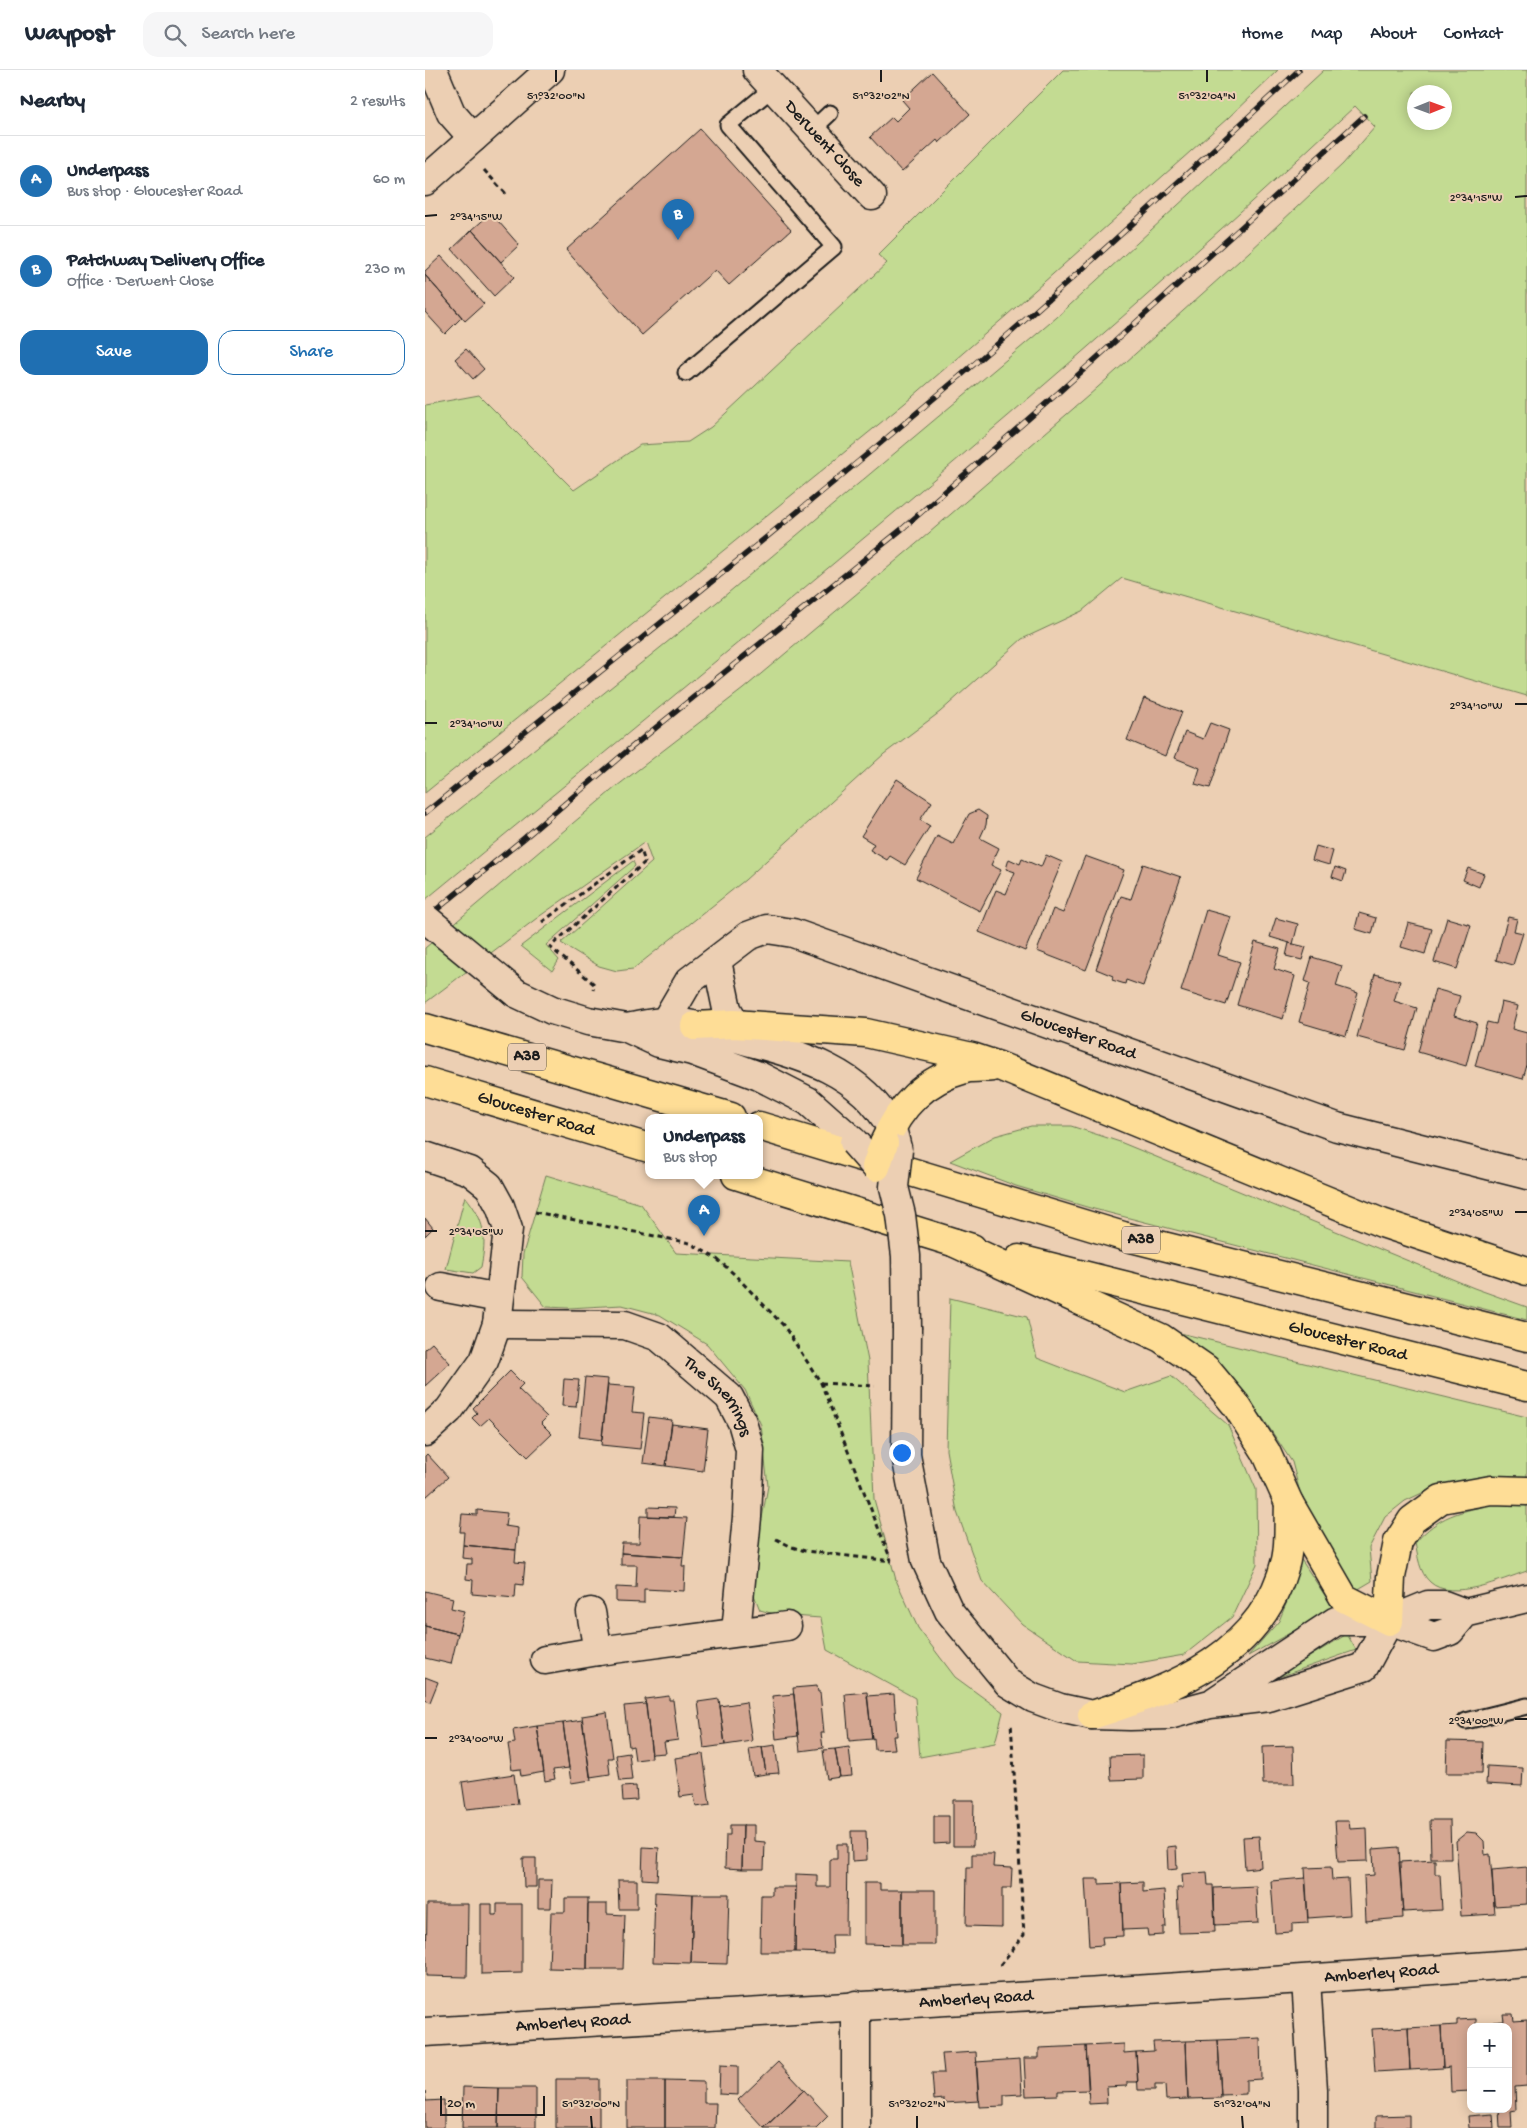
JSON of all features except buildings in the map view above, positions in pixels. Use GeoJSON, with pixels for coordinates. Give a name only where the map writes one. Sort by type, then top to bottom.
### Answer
{"type":"FeatureCollection","features":[{"type":"Feature","properties":{"kind":"main road"},"geometry":{"type":"LineString","coordinates":[[695,1026],[740,1032],[866,1033],[972,1057],[999,1066],[1382,1223],[1527,1271]]}},
{"type":"Feature","properties":{"kind":"main road","name":"A38"},"geometry":{"type":"LineString","coordinates":[[425,1028],[721,1114]]}},
{"type":"Feature","properties":{"kind":"main road"},"geometry":{"type":"LineString","coordinates":[[888,1155],[910,1100],[933,1082],[965,1069],[999,1066]]}},
{"type":"Feature","properties":{"kind":"main road","name":"Gloucester Road"},"geometry":{"type":"LineString","coordinates":[[425,1081],[588,1128],[645,1147]]}},
{"type":"Feature","properties":{"kind":"main road","name":"A38"},"geometry":{"type":"LineString","coordinates":[[763,1127],[1123,1236],[1527,1337]]}},
{"type":"Feature","properties":{"kind":"main road","name":"Gloucester Road"},"geometry":{"type":"LineString","coordinates":[[749,1179],[955,1243],[1527,1386]]}},
{"type":"Feature","properties":{"kind":"main road"},"geometry":{"type":"LineString","coordinates":[[955,1243],[1161,1338],[1206,1369],[1236,1405],[1266,1452],[1289,1503],[1344,1598],[1389,1621],[1391,1577],[1398,1542],[1412,1520],[1441,1499],[1491,1490],[1527,1491]]}},
{"type":"Feature","properties":{"kind":"main road"},"geometry":{"type":"LineString","coordinates":[[1092,1715],[1141,1700],[1206,1668],[1239,1642],[1270,1604],[1286,1559],[1289,1503]]}},
{"type":"Feature","properties":{"kind":"street"},"geometry":{"type":"LineString","coordinates":[[433,70],[451,113],[473,138]]}},
{"type":"Feature","properties":{"kind":"street"},"geometry":{"type":"LineString","coordinates":[[425,181],[550,70]]}},
{"type":"Feature","properties":{"kind":"street","name":"Derwent Close"},"geometry":{"type":"LineString","coordinates":[[765,79],[821,121],[872,196]]}},
{"type":"Feature","properties":{"kind":"street"},"geometry":{"type":"LineString","coordinates":[[425,918],[516,993],[553,1010],[588,1021],[627,1028],[659,1043],[692,1051],[759,1076],[808,1102],[854,1142],[888,1155]]}},
{"type":"Feature","properties":{"kind":"street","name":"Gloucester Road"},"geometry":{"type":"LineString","coordinates":[[665,1022],[689,982],[717,961],[725,952],[748,936],[767,929],[793,933],[1337,1127],[1527,1175]]}},
{"type":"Feature","properties":{"kind":"street"},"geometry":{"type":"LineString","coordinates":[[717,961],[727,1009],[740,1032],[824,1065],[850,1080],[867,1096],[888,1155],[901,1215],[906,1256],[906,1455],[926,1561],[949,1611],[1008,1683],[1033,1698],[1060,1708],[1092,1715],[1169,1715],[1210,1704],[1269,1697],[1364,1667],[1389,1621]]}},
{"type":"Feature","properties":{"kind":"street"},"geometry":{"type":"LineString","coordinates":[[627,1028],[665,1022],[695,1026]]}},
{"type":"Feature","properties":{"kind":"street"},"geometry":{"type":"LineString","coordinates":[[425,1156],[470,1171],[489,1186],[500,1206],[508,1229],[498,1311],[484,1361],[449,1410],[425,1432]]}},
{"type":"Feature","properties":{"kind":"street","name":"The Sherrings"},"geometry":{"type":"LineString","coordinates":[[441,1287],[498,1311],[625,1325],[659,1337],[729,1397],[742,1422],[750,1450],[747,1517],[736,1632]]}},
{"type":"Feature","properties":{"kind":"street"},"geometry":{"type":"LineString","coordinates":[[1210,1704],[1336,1621],[1389,1621],[1428,1605],[1444,1605],[1465,1613],[1527,1598]]}},
{"type":"Feature","properties":{"kind":"street"},"geometry":{"type":"LineString","coordinates":[[591,1612],[598,1651]]}},
{"type":"Feature","properties":{"kind":"street"},"geometry":{"type":"LineString","coordinates":[[545,1660],[598,1651],[787,1626]]}},
{"type":"Feature","properties":{"kind":"street","name":"Amberley Road"},"geometry":{"type":"LineString","coordinates":[[425,2032],[856,2005],[1306,1980],[1527,1963]]}},
{"type":"Feature","properties":{"kind":"street"},"geometry":{"type":"LineString","coordinates":[[1306,1980],[1313,2090],[1313,2128]]}},
{"type":"Feature","properties":{"kind":"street"},"geometry":{"type":"LineString","coordinates":[[855,2128],[856,2005]]}},
{"type":"Feature","properties":{"kind":"lane"},"geometry":{"type":"LineString","coordinates":[[686,373],[835,247],[728,125],[765,79]]}},
{"type":"Feature","properties":{"kind":"lane"},"geometry":{"type":"LineString","coordinates":[[1466,1721],[1527,1706]]}},
{"type":"Feature","properties":{"kind":"path"},"geometry":{"type":"LineString","coordinates":[[542,922],[641,850],[645,862],[550,947],[594,984],[593,993]]}},
{"type":"Feature","properties":{"kind":"path"},"geometry":{"type":"LineString","coordinates":[[500,1206],[690,1243],[717,1260],[734,1274],[784,1326],[821,1383],[891,1560]]}},
{"type":"Feature","properties":{"kind":"path"},"geometry":{"type":"LineString","coordinates":[[821,1383],[878,1386]]}},
{"type":"Feature","properties":{"kind":"path"},"geometry":{"type":"LineString","coordinates":[[747,1517],[774,1538],[805,1551],[897,1561]]}},
{"type":"Feature","properties":{"kind":"path"},"geometry":{"type":"LineString","coordinates":[[975,1998],[1024,1935],[1011,1716]]}},
{"type":"Feature","properties":{"kind":"green space"},"geometry":{"type":"Polygon","coordinates":[[[1063,70],[1278,70],[1228,118],[905,403],[425,793],[425,405],[479,395],[574,490],[640,445],[688,442],[711,427],[887,263],[878,255],[1063,70]]]}},
{"type":"Feature","properties":{"kind":"green space"},"geometry":{"type":"Polygon","coordinates":[[[1324,70],[1527,70],[1527,696],[1122,578],[1082,611],[1022,639],[940,712],[884,754],[745,880],[633,969],[617,971],[599,966],[561,943],[652,862],[645,842],[537,918],[425,1003],[425,948],[617,786],[743,689],[922,539],[1088,396],[1249,252],[1343,164],[1375,127],[1355,106],[1243,210],[1013,412],[779,609],[425,900],[425,837],[722,598],[1056,318],[1324,70]]]}},
{"type":"Feature","properties":{"kind":"green space"},"geometry":{"type":"Polygon","coordinates":[[[633,861],[635,866],[546,945],[559,960],[552,971],[521,946],[633,861]]]}},
{"type":"Feature","properties":{"kind":"green space"},"geometry":{"type":"Polygon","coordinates":[[[1031,1126],[1071,1126],[1120,1142],[1474,1288],[1527,1307],[1527,1320],[1090,1208],[1016,1186],[950,1161],[995,1136],[1031,1126]]]}},
{"type":"Feature","properties":{"kind":"green space"},"geometry":{"type":"Polygon","coordinates":[[[546,1175],[641,1204],[676,1253],[848,1262],[868,1361],[874,1499],[896,1580],[918,1628],[955,1677],[1003,1712],[995,1743],[920,1757],[915,1698],[827,1650],[821,1618],[778,1615],[760,1610],[752,1590],[755,1556],[768,1486],[761,1425],[745,1390],[707,1344],[660,1315],[622,1305],[569,1308],[546,1307],[522,1277],[523,1254],[546,1175]]]}},
{"type":"Feature","properties":{"kind":"green space"},"geometry":{"type":"Polygon","coordinates":[[[465,1196],[477,1213],[484,1238],[481,1267],[473,1273],[446,1269],[465,1196]]]}},
{"type":"Feature","properties":{"kind":"green space"},"geometry":{"type":"Polygon","coordinates":[[[950,1298],[1027,1317],[1037,1358],[1125,1392],[1171,1376],[1228,1425],[1256,1489],[1257,1564],[1232,1617],[1184,1655],[1132,1664],[1077,1661],[1022,1624],[982,1581],[957,1512],[946,1450],[950,1298]]]}},
{"type":"Feature","properties":{"kind":"green space"},"geometry":{"type":"Polygon","coordinates":[[[1176,1332],[1527,1417],[1527,1480],[1474,1479],[1437,1486],[1405,1501],[1385,1517],[1369,1548],[1372,1581],[1355,1591],[1305,1512],[1292,1462],[1262,1417],[1221,1366],[1176,1332]]]}},
{"type":"Feature","properties":{"kind":"green space"},"geometry":{"type":"Polygon","coordinates":[[[1494,1504],[1527,1504],[1527,1571],[1477,1587],[1464,1589],[1451,1590],[1439,1588],[1430,1582],[1421,1569],[1415,1543],[1441,1520],[1460,1512],[1494,1504]]]}},
{"type":"Feature","properties":{"kind":"green space"},"geometry":{"type":"Polygon","coordinates":[[[1300,1558],[1334,1609],[1248,1656],[1279,1621],[1293,1587],[1300,1558]]]}},
{"type":"Feature","properties":{"kind":"green space"},"geometry":{"type":"Polygon","coordinates":[[[1347,1634],[1356,1650],[1273,1679],[1347,1634]]]}},
{"type":"Feature","properties":{"kind":"railway"},"geometry":{"type":"LineString","coordinates":[[425,813],[756,546],[952,383],[1084,268],[1299,70]]}},
{"type":"Feature","properties":{"kind":"railway"},"geometry":{"type":"LineString","coordinates":[[425,919],[627,751],[902,529],[1058,393],[1364,116]]}},
{"type":"Feature","properties":{"kind":"place","name":"Patchway Delivery Office"},"geometry":{"type":"Point","coordinates":[678,240]}},
{"type":"Feature","properties":{"kind":"place","name":"Underpass"},"geometry":{"type":"Point","coordinates":[704,1236]}}]}
